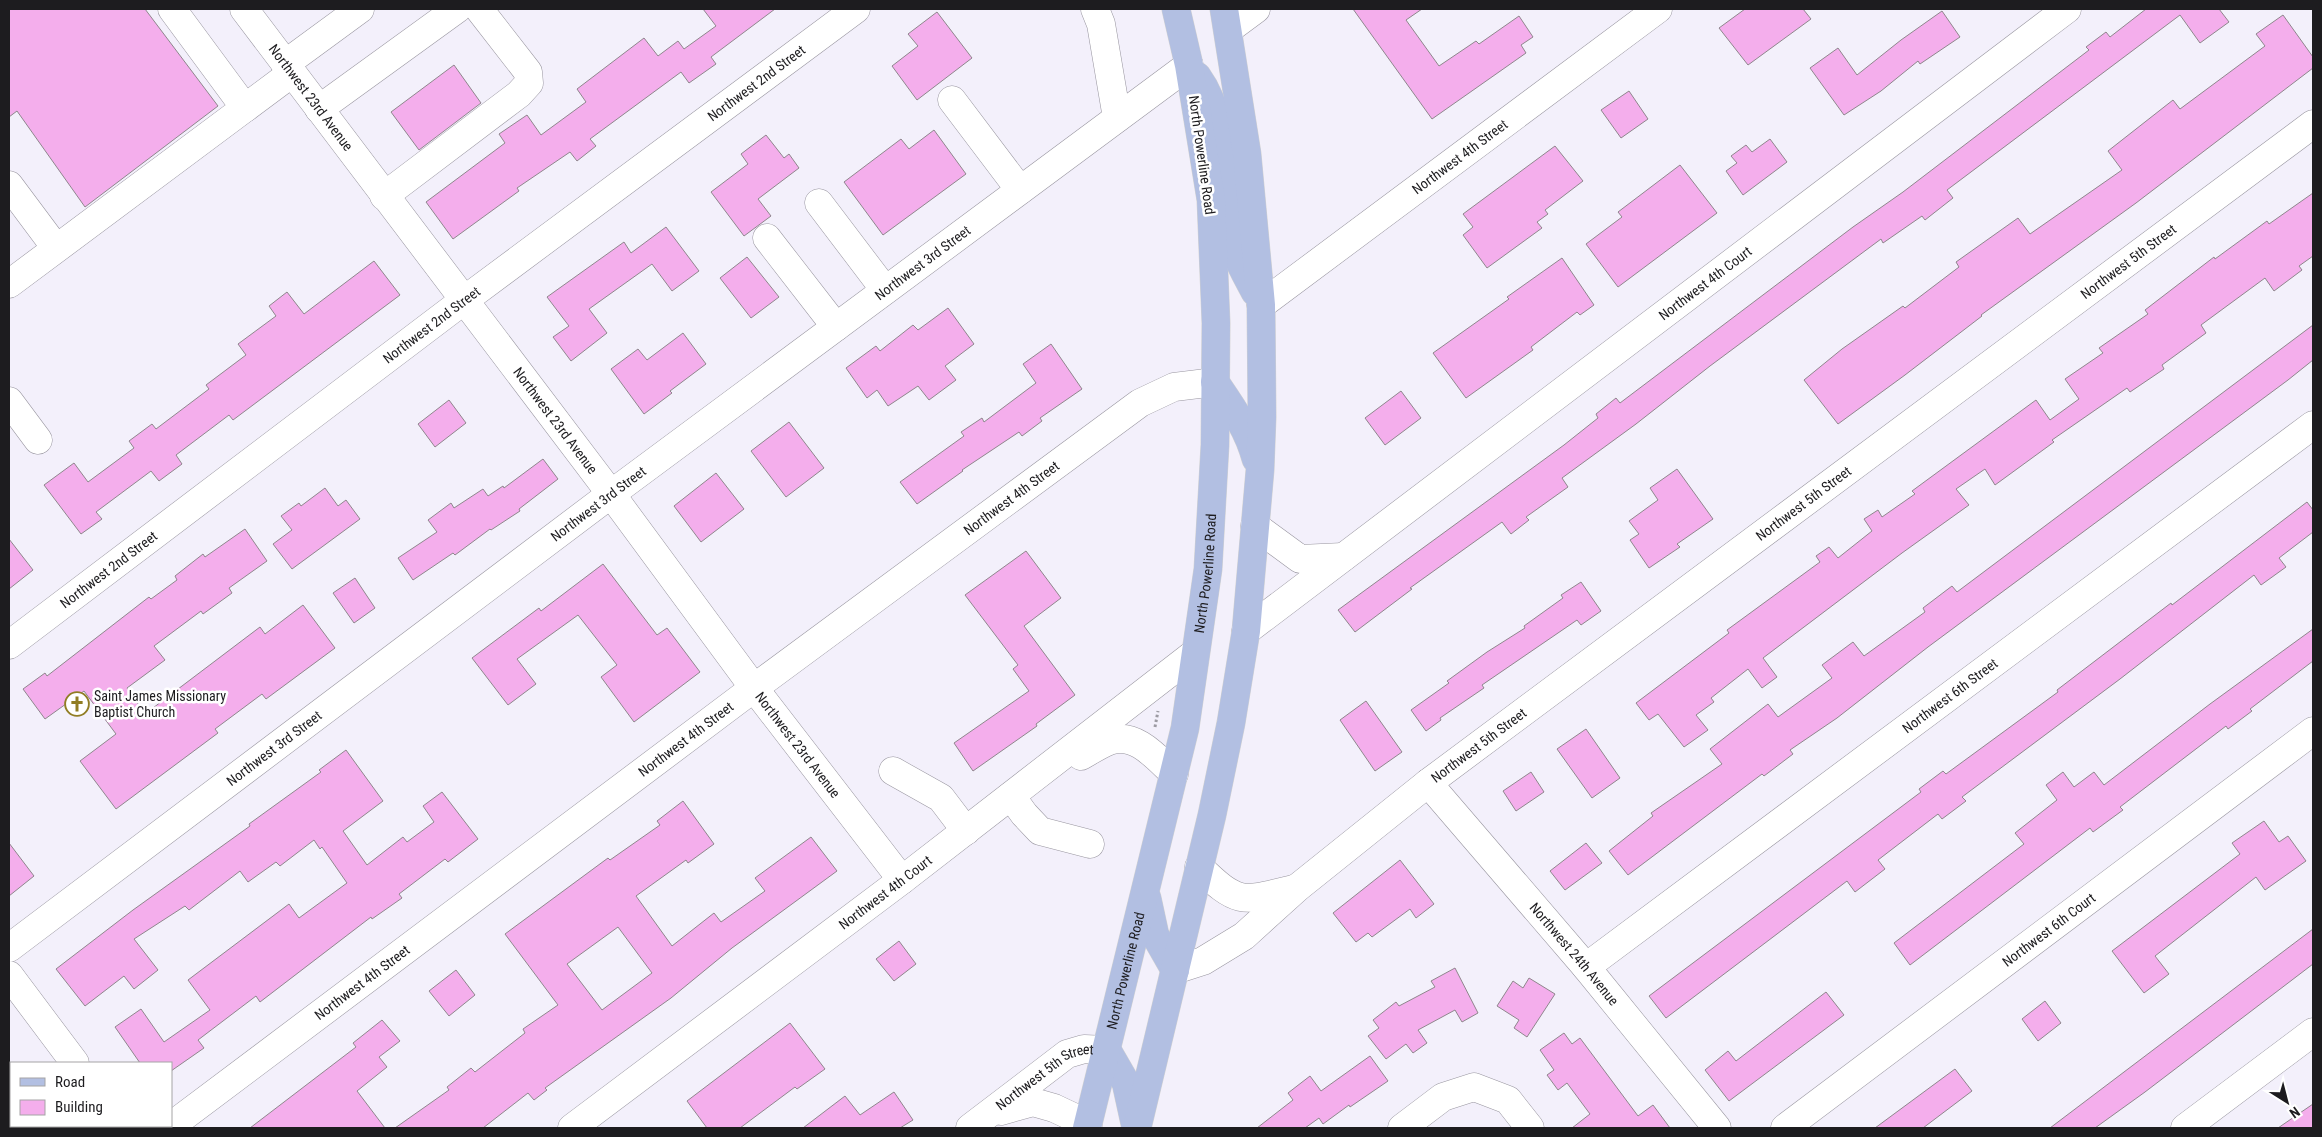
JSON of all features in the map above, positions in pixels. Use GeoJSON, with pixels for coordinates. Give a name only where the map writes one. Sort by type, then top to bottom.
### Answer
{"type":"FeatureCollection","features":[{"type":"Feature","properties":{"kind":"main road","name":"North Powerline Road"},"geometry":{"type":"LineString","coordinates":[[1087,1126],[1185,728],[1208,569],[1216,445],[1216,323],[1211,200],[1189,65],[1176,9]]}},
{"type":"Feature","properties":{"kind":"main road"},"geometry":{"type":"LineString","coordinates":[[1137,1128],[1200,867],[1231,723],[1246,631],[1260,470],[1262,417],[1261,305],[1247,154],[1226,19]]}},
{"type":"Feature","properties":{"kind":"main road"},"geometry":{"type":"LineString","coordinates":[[1189,65],[1207,90],[1216,113],[1231,239],[1238,260],[1261,305]]}},
{"type":"Feature","properties":{"kind":"main road"},"geometry":{"type":"LineString","coordinates":[[1215,382],[1236,412],[1250,437],[1260,470]]}},
{"type":"Feature","properties":{"kind":"main road"},"geometry":{"type":"LineString","coordinates":[[1146,891],[1155,935],[1175,970]]}},
{"type":"Feature","properties":{"kind":"main road"},"geometry":{"type":"LineString","coordinates":[[1107,1050],[1126,1083],[1137,1128]]}},
{"type":"Feature","properties":{"kind":"street"},"geometry":{"type":"LineString","coordinates":[[172,9],[245,108]]}},
{"type":"Feature","properties":{"kind":"street","name":"Northwest 23rd Avenue"},"geometry":{"type":"LineString","coordinates":[[244,9],[463,301],[611,494],[754,688],[902,880]]}},
{"type":"Feature","properties":{"kind":"street"},"geometry":{"type":"LineString","coordinates":[[319,109],[457,9]]}},
{"type":"Feature","properties":{"kind":"street"},"geometry":{"type":"LineString","coordinates":[[384,196],[518,94],[529,83],[528,72],[479,9]]}},
{"type":"Feature","properties":{"kind":"street","name":"Northwest 2nd Street"},"geometry":{"type":"LineString","coordinates":[[9,645],[463,301],[854,9]]}},
{"type":"Feature","properties":{"kind":"street"},"geometry":{"type":"LineString","coordinates":[[1095,9],[1101,24],[1117,118]]}},
{"type":"Feature","properties":{"kind":"street"},"geometry":{"type":"LineString","coordinates":[[1226,19],[1256,9]]}},
{"type":"Feature","properties":{"kind":"street","name":"Northwest 4th Street"},"geometry":{"type":"LineString","coordinates":[[1261,305],[1658,9]]}},
{"type":"Feature","properties":{"kind":"street","name":"Northwest 4th Court"},"geometry":{"type":"LineString","coordinates":[[1246,631],[2067,9]]}},
{"type":"Feature","properties":{"kind":"street"},"geometry":{"type":"LineString","coordinates":[[9,284],[245,108],[289,69],[345,13]]}},
{"type":"Feature","properties":{"kind":"street","name":"Northwest 3rd Street"},"geometry":{"type":"LineString","coordinates":[[9,948],[611,494],[1189,65]]}},
{"type":"Feature","properties":{"kind":"street"},"geometry":{"type":"LineString","coordinates":[[952,100],[1020,190]]}},
{"type":"Feature","properties":{"kind":"street","name":"Northwest 5th Street"},"geometry":{"type":"LineString","coordinates":[[1175,970],[1203,961],[1244,936],[1297,888],[1428,783],[2313,124]]}},
{"type":"Feature","properties":{"kind":"street"},"geometry":{"type":"LineString","coordinates":[[14,202],[56,248]]}},
{"type":"Feature","properties":{"kind":"street"},"geometry":{"type":"LineString","coordinates":[[819,203],[885,290]]}},
{"type":"Feature","properties":{"kind":"street"},"geometry":{"type":"LineString","coordinates":[[767,238],[836,327]]}},
{"type":"Feature","properties":{"kind":"street","name":"Northwest 4th Street"},"geometry":{"type":"LineString","coordinates":[[172,1125],[754,688],[1140,403],[1174,387],[1215,382]]}},
{"type":"Feature","properties":{"kind":"street"},"geometry":{"type":"LineString","coordinates":[[9,401],[38,440]]}},
{"type":"Feature","properties":{"kind":"street","name":"Northwest 6th Street"},"geometry":{"type":"LineString","coordinates":[[1586,967],[2313,425]]}},
{"type":"Feature","properties":{"kind":"street"},"geometry":{"type":"LineString","coordinates":[[1255,526],[1300,559],[1342,557]]}},
{"type":"Feature","properties":{"kind":"street","name":"Northwest 4th Court"},"geometry":{"type":"LineString","coordinates":[[572,1128],[902,880],[1195,653]]}},
{"type":"Feature","properties":{"kind":"street","name":"Northwest 6th Court"},"geometry":{"type":"LineString","coordinates":[[1785,1128],[2313,731]]}},
{"type":"Feature","properties":{"kind":"street"},"geometry":{"type":"LineString","coordinates":[[1053,764],[1081,756],[1110,740],[1130,740],[1147,748],[1174,774]]}},
{"type":"Feature","properties":{"kind":"street"},"geometry":{"type":"LineString","coordinates":[[893,771],[941,798],[966,831]]}},
{"type":"Feature","properties":{"kind":"street","name":"Northwest 24th Avenue"},"geometry":{"type":"LineString","coordinates":[[1428,783],[1586,967],[1717,1128]]}},
{"type":"Feature","properties":{"kind":"street"},"geometry":{"type":"LineString","coordinates":[[1011,796],[1040,831],[1090,844]]}},
{"type":"Feature","properties":{"kind":"street","name":"Northwest 5th Street"},"geometry":{"type":"LineString","coordinates":[[1200,867],[1231,895],[1253,899],[1297,888]]}},
{"type":"Feature","properties":{"kind":"street"},"geometry":{"type":"LineString","coordinates":[[9,975],[74,1062]]}},
{"type":"Feature","properties":{"kind":"street"},"geometry":{"type":"LineString","coordinates":[[2185,1128],[2313,1032]]}},
{"type":"Feature","properties":{"kind":"street","name":"Northwest 5th Street"},"geometry":{"type":"LineString","coordinates":[[979,1122],[1067,1054],[1084,1049],[1107,1050]]}},
{"type":"Feature","properties":{"kind":"street"},"geometry":{"type":"LineString","coordinates":[[1402,1128],[1443,1097],[1474,1087],[1508,1100],[1530,1128]]}},
{"type":"Feature","properties":{"kind":"street","name":"Northwest 5th Street"},"geometry":{"type":"LineString","coordinates":[[979,1122],[1033,1102],[1054,1108],[1087,1126]]}},
{"type":"Feature","properties":{"kind":"building"},"geometry":{"type":"Polygon","coordinates":[[[9,9],[145,9],[218,106],[85,207],[17,111],[9,117],[9,9]]]}},
{"type":"Feature","properties":{"kind":"building"},"geometry":{"type":"Polygon","coordinates":[[[703,9],[775,9],[711,57],[716,64],[689,83],[681,72],[590,139],[596,146],[577,161],[570,152],[517,188],[519,191],[453,239],[426,202],[505,143],[499,134],[527,115],[541,135],[586,102],[577,89],[644,38],[658,56],[678,41],[684,49],[716,26],[703,9]]]}},
{"type":"Feature","properties":{"kind":"building"},"geometry":{"type":"Polygon","coordinates":[[[1353,9],[1422,9],[1406,20],[1439,66],[1476,41],[1479,44],[1519,16],[1533,37],[1521,45],[1526,53],[1432,119],[1353,9]]]}},
{"type":"Feature","properties":{"kind":"building"},"geometry":{"type":"Polygon","coordinates":[[[1745,9],[1803,9],[1811,19],[1748,65],[1719,28],[1745,9]]]}},
{"type":"Feature","properties":{"kind":"building"},"geometry":{"type":"Polygon","coordinates":[[[2146,9],[2219,9],[2229,22],[2200,43],[2180,15],[1947,190],[1953,198],[1925,220],[1922,216],[1883,243],[1881,239],[1562,478],[1568,487],[1526,517],[1529,520],[1511,534],[1502,522],[1410,588],[1412,589],[1355,632],[1338,610],[1564,445],[1598,418],[1596,414],[1616,398],[1620,403],[1853,227],[1903,192],[2089,50],[2086,47],[2106,32],[2110,37],[2146,9]]]}},
{"type":"Feature","properties":{"kind":"building"},"geometry":{"type":"Polygon","coordinates":[[[1942,11],[1960,37],[1920,64],[1918,61],[1881,91],[1844,115],[1810,68],[1838,48],[1857,75],[1942,11]]]}},
{"type":"Feature","properties":{"kind":"building"},"geometry":{"type":"Polygon","coordinates":[[[937,12],[972,58],[917,100],[892,66],[918,46],[908,34],[937,12]]]}},
{"type":"Feature","properties":{"kind":"building"},"geometry":{"type":"Polygon","coordinates":[[[2283,15],[2313,57],[2313,68],[2136,203],[1981,315],[1905,375],[1838,424],[1804,380],[1842,349],[1903,306],[1905,308],[1959,267],[1956,262],[2018,218],[2030,234],[2122,170],[2108,151],[2173,100],[2180,109],[2265,46],[2256,34],[2283,15]]]}},
{"type":"Feature","properties":{"kind":"building"},"geometry":{"type":"Polygon","coordinates":[[[454,65],[481,103],[419,150],[391,112],[454,65]]]}},
{"type":"Feature","properties":{"kind":"building"},"geometry":{"type":"Polygon","coordinates":[[[1629,91],[1648,119],[1621,138],[1601,110],[1629,91]]]}},
{"type":"Feature","properties":{"kind":"building"},"geometry":{"type":"Polygon","coordinates":[[[934,130],[966,174],[883,235],[844,182],[901,139],[909,149],[934,130]]]}},
{"type":"Feature","properties":{"kind":"building"},"geometry":{"type":"Polygon","coordinates":[[[766,135],[784,158],[789,154],[799,168],[758,199],[771,216],[744,236],[711,192],[748,164],[741,154],[766,135]]]}},
{"type":"Feature","properties":{"kind":"building"},"geometry":{"type":"Polygon","coordinates":[[[1770,139],[1787,162],[1743,195],[1726,171],[1737,163],[1731,156],[1746,145],[1752,152],[1770,139]]]}},
{"type":"Feature","properties":{"kind":"building"},"geometry":{"type":"Polygon","coordinates":[[[1555,146],[1583,181],[1545,210],[1548,214],[1537,222],[1542,228],[1487,268],[1463,235],[1473,227],[1463,214],[1555,146]]]}},
{"type":"Feature","properties":{"kind":"building"},"geometry":{"type":"Polygon","coordinates":[[[1680,165],[1717,213],[1618,287],[1586,244],[1622,217],[1618,212],[1680,165]]]}},
{"type":"Feature","properties":{"kind":"building"},"geometry":{"type":"Polygon","coordinates":[[[2313,193],[2313,256],[2299,266],[2302,270],[2274,291],[2265,278],[2201,325],[2206,333],[2162,365],[2164,369],[2130,392],[2127,388],[2052,440],[2054,442],[1995,485],[1985,469],[1956,489],[1969,505],[1763,658],[1777,677],[1762,688],[1748,669],[1711,698],[1714,702],[1696,715],[1708,730],[1684,747],[1658,714],[1649,720],[1636,703],[1729,633],[1727,630],[1820,562],[1816,556],[1829,547],[1838,558],[1872,531],[1864,519],[1878,510],[1882,517],[1915,494],[1912,491],[2036,400],[2050,420],[2079,399],[2065,379],[2103,353],[2099,348],[2148,314],[2145,310],[2214,257],[2215,259],[2267,221],[2269,224],[2313,193]]]}},
{"type":"Feature","properties":{"kind":"building"},"geometry":{"type":"Polygon","coordinates":[[[666,227],[699,271],[672,291],[652,264],[589,309],[607,333],[571,361],[553,337],[569,326],[547,297],[624,242],[631,253],[666,227]]]}},
{"type":"Feature","properties":{"kind":"building"},"geometry":{"type":"Polygon","coordinates":[[[747,257],[779,297],[751,318],[720,278],[747,257]]]}},
{"type":"Feature","properties":{"kind":"building"},"geometry":{"type":"Polygon","coordinates":[[[1562,258],[1594,305],[1580,315],[1577,312],[1531,347],[1533,350],[1466,398],[1433,353],[1509,299],[1507,297],[1562,258]]]}},
{"type":"Feature","properties":{"kind":"building"},"geometry":{"type":"Polygon","coordinates":[[[374,261],[400,295],[233,420],[229,415],[176,455],[182,464],[159,481],[151,471],[96,512],[102,519],[81,534],[44,485],[74,463],[88,482],[134,448],[129,441],[152,424],[156,429],[209,389],[206,385],[246,355],[238,344],[276,316],[269,306],[287,292],[304,314],[374,261]]]}},
{"type":"Feature","properties":{"kind":"building"},"geometry":{"type":"Polygon","coordinates":[[[948,308],[974,344],[945,366],[956,380],[929,400],[918,386],[888,406],[877,390],[867,398],[846,368],[876,346],[880,351],[913,325],[918,330],[948,308]]]}},
{"type":"Feature","properties":{"kind":"building"},"geometry":{"type":"Polygon","coordinates":[[[2313,325],[2313,360],[1928,647],[1837,718],[1790,750],[1793,754],[1764,776],[1762,774],[1628,875],[1609,851],[1653,816],[1651,813],[1722,764],[1710,749],[1768,704],[1778,717],[1832,678],[1822,665],[1853,642],[1864,656],[1925,612],[1923,608],[1952,586],[1957,592],[2313,325]]]}},
{"type":"Feature","properties":{"kind":"building"},"geometry":{"type":"Polygon","coordinates":[[[683,333],[706,364],[670,391],[672,393],[644,414],[611,369],[638,349],[647,360],[683,333]]]}},
{"type":"Feature","properties":{"kind":"building"},"geometry":{"type":"Polygon","coordinates":[[[1051,344],[1082,389],[1040,418],[1042,421],[1022,436],[1019,432],[962,470],[917,504],[900,482],[964,436],[961,432],[982,418],[984,422],[1036,383],[1023,364],[1051,344]]]}},
{"type":"Feature","properties":{"kind":"building"},"geometry":{"type":"Polygon","coordinates":[[[1401,391],[1421,418],[1385,445],[1365,418],[1401,391]]]}},
{"type":"Feature","properties":{"kind":"building"},"geometry":{"type":"Polygon","coordinates":[[[449,400],[466,423],[435,447],[418,424],[449,400]]]}},
{"type":"Feature","properties":{"kind":"building"},"geometry":{"type":"Polygon","coordinates":[[[789,422],[824,468],[786,497],[751,451],[789,422]]]}},
{"type":"Feature","properties":{"kind":"building"},"geometry":{"type":"Polygon","coordinates":[[[543,459],[558,479],[519,509],[520,511],[490,529],[455,555],[453,553],[413,580],[398,558],[437,532],[428,520],[451,503],[454,508],[483,489],[488,496],[503,486],[504,488],[543,459]]]}},
{"type":"Feature","properties":{"kind":"building"},"geometry":{"type":"Polygon","coordinates":[[[1677,469],[1713,519],[1677,544],[1680,547],[1649,568],[1630,540],[1639,534],[1629,521],[1658,500],[1650,488],[1677,469]]]}},
{"type":"Feature","properties":{"kind":"building"},"geometry":{"type":"Polygon","coordinates":[[[716,473],[744,509],[701,542],[674,506],[716,473]]]}},
{"type":"Feature","properties":{"kind":"building"},"geometry":{"type":"Polygon","coordinates":[[[325,488],[338,506],[346,500],[360,519],[292,569],[273,544],[292,530],[281,516],[299,503],[301,506],[325,488]]]}},
{"type":"Feature","properties":{"kind":"building"},"geometry":{"type":"Polygon","coordinates":[[[2307,502],[2313,510],[2313,532],[2279,558],[2286,567],[2261,585],[2254,575],[2120,679],[1962,797],[1966,801],[1942,819],[1938,814],[1878,860],[1885,869],[1855,892],[1847,881],[1666,1018],[1649,996],[1921,792],[1919,789],[1943,771],[1946,774],[2058,692],[2057,690],[2171,603],[2172,605],[2307,502]]]}},
{"type":"Feature","properties":{"kind":"building"},"geometry":{"type":"Polygon","coordinates":[[[245,529],[267,561],[229,588],[232,593],[203,614],[201,611],[154,646],[165,660],[127,688],[145,714],[260,627],[265,634],[303,605],[335,648],[266,699],[262,694],[215,729],[218,733],[116,809],[80,761],[116,734],[84,691],[45,719],[23,689],[45,673],[47,676],[149,597],[151,599],[177,580],[175,576],[203,554],[205,557],[245,529]]]}},
{"type":"Feature","properties":{"kind":"building"},"geometry":{"type":"Polygon","coordinates":[[[9,539],[33,570],[9,589],[9,539]]]}},
{"type":"Feature","properties":{"kind":"building"},"geometry":{"type":"Polygon","coordinates":[[[1026,551],[1061,598],[1024,626],[1075,695],[1036,724],[1037,726],[973,771],[954,743],[1029,691],[1013,669],[1018,665],[965,595],[1026,551]]]}},
{"type":"Feature","properties":{"kind":"building"},"geometry":{"type":"Polygon","coordinates":[[[603,564],[657,635],[667,628],[700,672],[634,722],[601,677],[617,665],[578,615],[517,659],[536,684],[508,705],[472,658],[539,608],[541,611],[603,564]]]}},
{"type":"Feature","properties":{"kind":"building"},"geometry":{"type":"Polygon","coordinates":[[[355,578],[375,608],[354,623],[333,593],[355,578]]]}},
{"type":"Feature","properties":{"kind":"building"},"geometry":{"type":"Polygon","coordinates":[[[1581,582],[1601,611],[1581,625],[1577,620],[1482,685],[1484,688],[1440,718],[1441,720],[1426,731],[1411,710],[1449,683],[1447,681],[1487,652],[1525,628],[1524,626],[1563,598],[1561,595],[1581,582]]]}},
{"type":"Feature","properties":{"kind":"building"},"geometry":{"type":"Polygon","coordinates":[[[2313,629],[2313,661],[2250,709],[2252,711],[2228,729],[2226,726],[2120,807],[2123,810],[2093,832],[2090,828],[1910,965],[1894,943],[2024,844],[2015,833],[2057,800],[2046,785],[2063,772],[2074,787],[2094,772],[2104,785],[2210,704],[2313,629]]]}},
{"type":"Feature","properties":{"kind":"building"},"geometry":{"type":"Polygon","coordinates":[[[1366,701],[1402,752],[1375,771],[1340,720],[1366,701]]]}},
{"type":"Feature","properties":{"kind":"building"},"geometry":{"type":"Polygon","coordinates":[[[1586,729],[1620,778],[1592,798],[1557,749],[1586,729]]]}},
{"type":"Feature","properties":{"kind":"building"},"geometry":{"type":"Polygon","coordinates":[[[346,750],[383,801],[343,831],[367,865],[403,837],[407,842],[434,822],[423,806],[442,792],[478,839],[448,862],[445,859],[399,894],[402,898],[372,919],[371,917],[260,1002],[256,996],[198,1040],[204,1048],[172,1070],[172,1062],[139,1062],[115,1027],[141,1009],[164,1042],[210,1010],[188,980],[289,904],[299,918],[347,883],[322,847],[320,849],[314,840],[280,866],[276,862],[248,882],[240,871],[189,910],[185,906],[134,939],[158,970],[134,989],[124,976],[85,1006],[56,969],[133,910],[250,826],[249,824],[321,772],[319,770],[346,750]]]}},
{"type":"Feature","properties":{"kind":"building"},"geometry":{"type":"Polygon","coordinates":[[[1531,772],[1544,792],[1516,811],[1503,791],[1531,772]]]}},
{"type":"Feature","properties":{"kind":"building"},"geometry":{"type":"Polygon","coordinates":[[[683,801],[714,844],[688,863],[686,860],[636,896],[672,946],[714,913],[721,922],[765,891],[755,878],[811,837],[837,871],[732,948],[671,998],[545,1088],[547,1090],[534,1100],[528,1093],[483,1128],[395,1128],[449,1090],[447,1087],[471,1068],[475,1072],[525,1033],[523,1029],[558,1005],[505,934],[608,858],[610,860],[660,825],[657,821],[683,801]],[[618,927],[567,964],[602,1010],[652,973],[618,927]]]}},
{"type":"Feature","properties":{"kind":"building"},"geometry":{"type":"Polygon","coordinates":[[[2264,821],[2279,842],[2288,836],[2306,861],[2265,890],[2256,877],[2155,956],[2169,974],[2144,993],[2112,951],[2240,854],[2232,843],[2264,821]]]}},
{"type":"Feature","properties":{"kind":"building"},"geometry":{"type":"Polygon","coordinates":[[[9,843],[34,876],[9,896],[9,843]]]}},
{"type":"Feature","properties":{"kind":"building"},"geometry":{"type":"Polygon","coordinates":[[[1586,843],[1602,863],[1565,890],[1550,871],[1586,843]]]}},
{"type":"Feature","properties":{"kind":"building"},"geometry":{"type":"Polygon","coordinates":[[[1400,860],[1434,904],[1416,918],[1410,909],[1372,937],[1368,933],[1356,942],[1333,913],[1400,860]]]}},
{"type":"Feature","properties":{"kind":"building"},"geometry":{"type":"Polygon","coordinates":[[[2313,929],[2313,964],[2145,1092],[2095,1128],[2050,1128],[2313,929]]]}},
{"type":"Feature","properties":{"kind":"building"},"geometry":{"type":"Polygon","coordinates":[[[899,941],[916,964],[894,981],[876,959],[899,941]]]}},
{"type":"Feature","properties":{"kind":"building"},"geometry":{"type":"Polygon","coordinates":[[[1455,968],[1478,1013],[1462,1022],[1455,1010],[1418,1030],[1427,1043],[1413,1053],[1406,1044],[1386,1059],[1368,1036],[1379,1028],[1373,1020],[1396,1002],[1399,1006],[1435,987],[1431,981],[1455,968]]]}},
{"type":"Feature","properties":{"kind":"building"},"geometry":{"type":"Polygon","coordinates":[[[456,970],[475,995],[449,1016],[429,991],[456,970]]]}},
{"type":"Feature","properties":{"kind":"building"},"geometry":{"type":"Polygon","coordinates":[[[1529,978],[1555,994],[1527,1037],[1514,1028],[1519,1020],[1497,1006],[1513,981],[1523,988],[1529,978]]]}},
{"type":"Feature","properties":{"kind":"building"},"geometry":{"type":"Polygon","coordinates":[[[1826,992],[1844,1015],[1729,1101],[1705,1070],[1728,1051],[1736,1061],[1826,992]]]}},
{"type":"Feature","properties":{"kind":"building"},"geometry":{"type":"Polygon","coordinates":[[[2045,1001],[2061,1023],[2038,1041],[2022,1019],[2045,1001]]]}},
{"type":"Feature","properties":{"kind":"building"},"geometry":{"type":"Polygon","coordinates":[[[382,1020],[400,1041],[379,1057],[387,1067],[357,1091],[385,1128],[250,1128],[356,1047],[353,1043],[382,1020]]]}},
{"type":"Feature","properties":{"kind":"building"},"geometry":{"type":"Polygon","coordinates":[[[790,1023],[825,1069],[797,1089],[795,1087],[740,1128],[707,1128],[687,1101],[790,1023]]]}},
{"type":"Feature","properties":{"kind":"building"},"geometry":{"type":"Polygon","coordinates":[[[1564,1033],[1572,1044],[1580,1038],[1638,1116],[1653,1105],[1670,1128],[1572,1128],[1590,1114],[1567,1083],[1558,1090],[1547,1075],[1554,1070],[1540,1050],[1564,1033]]]}},
{"type":"Feature","properties":{"kind":"building"},"geometry":{"type":"Polygon","coordinates":[[[1370,1056],[1388,1081],[1350,1107],[1349,1105],[1323,1124],[1319,1118],[1305,1128],[1257,1128],[1293,1100],[1288,1093],[1310,1076],[1321,1091],[1370,1056]]]}},
{"type":"Feature","properties":{"kind":"building"},"geometry":{"type":"Polygon","coordinates":[[[1955,1069],[1972,1091],[1923,1128],[1875,1128],[1955,1069]]]}},
{"type":"Feature","properties":{"kind":"building"},"geometry":{"type":"Polygon","coordinates":[[[894,1092],[913,1120],[900,1128],[803,1128],[845,1096],[860,1115],[894,1092]]]}},
{"type":"Feature","properties":{"kind":"building"},"geometry":{"type":"Polygon","coordinates":[[[2313,1104],[2313,1128],[2278,1128],[2313,1104]]]}},
{"type":"Feature","properties":{"kind":"place","name":"Saint James Missionary Baptist Church"},"geometry":{"type":"Point","coordinates":[77,704]}}]}
